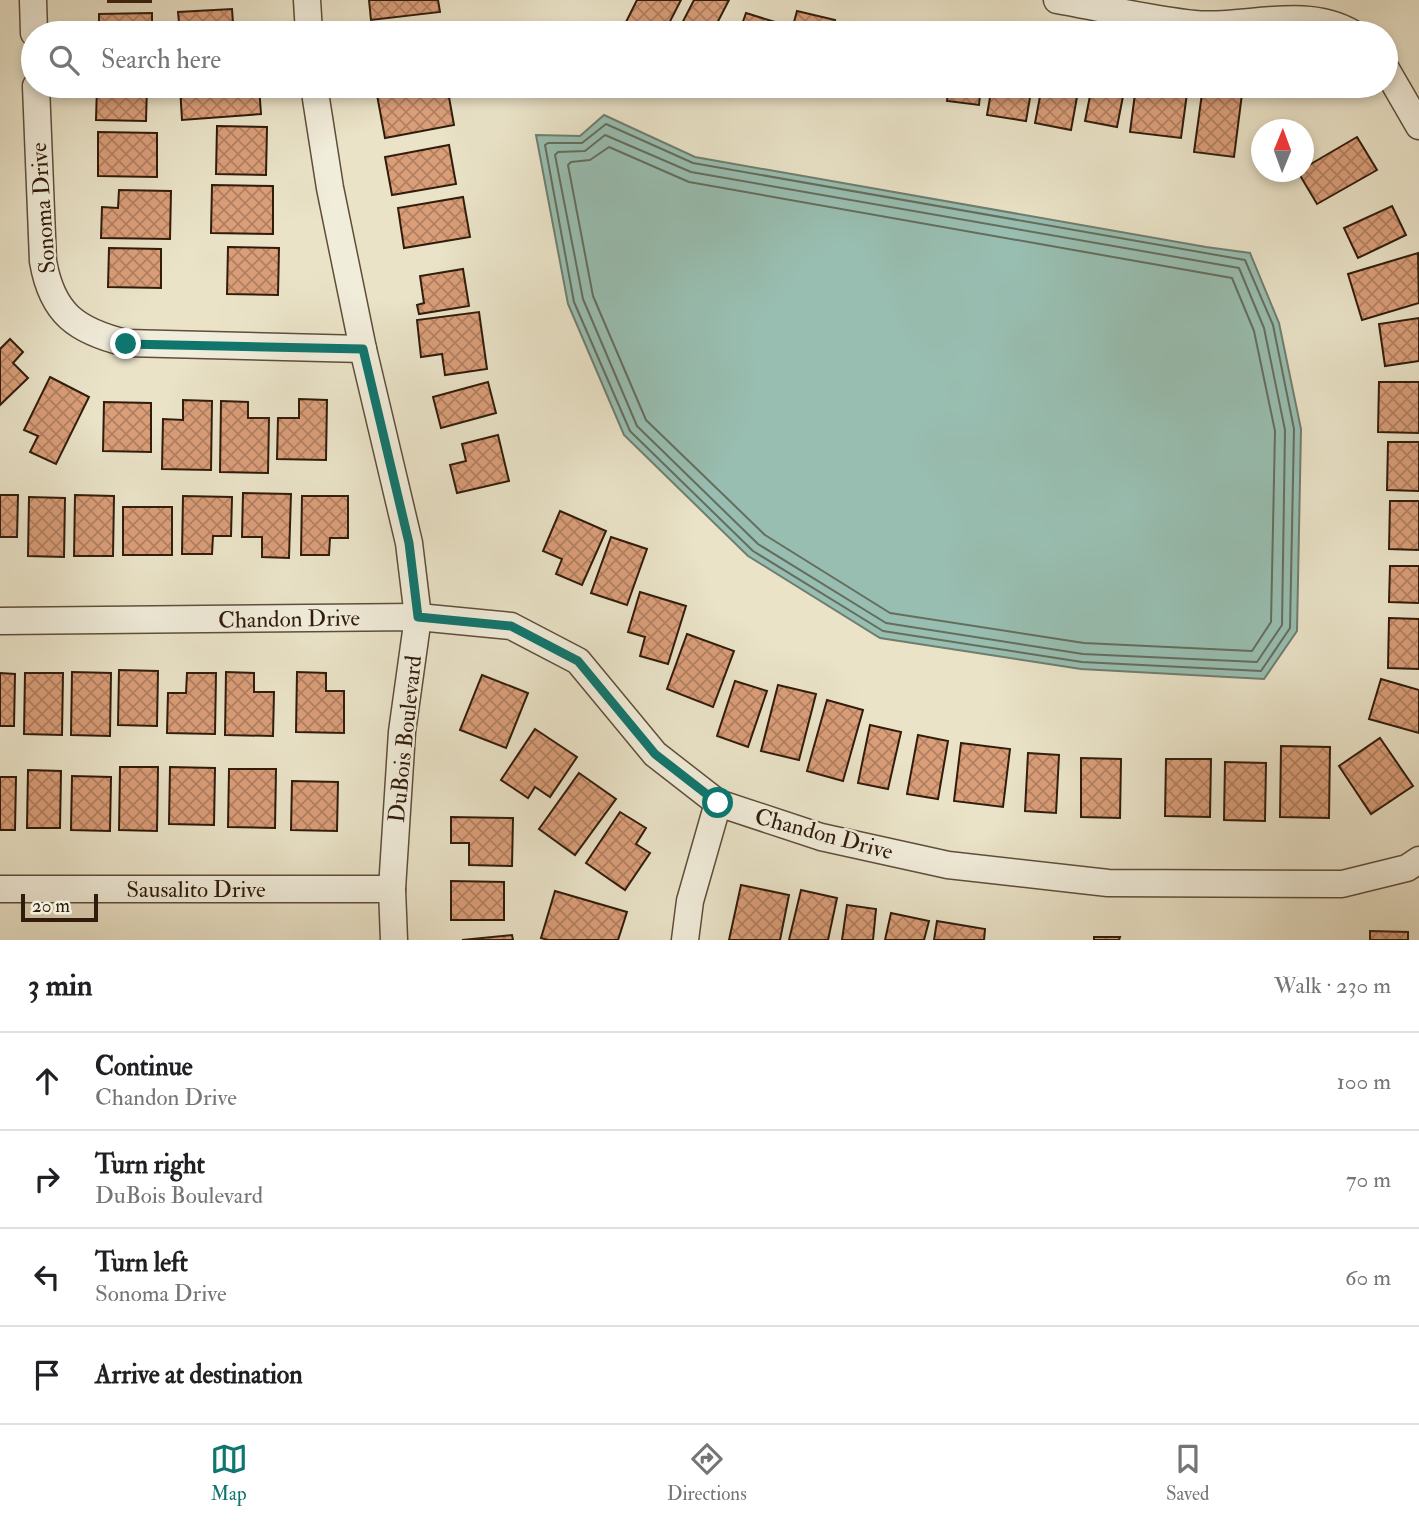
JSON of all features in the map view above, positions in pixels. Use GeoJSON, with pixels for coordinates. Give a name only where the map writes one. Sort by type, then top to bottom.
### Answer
{"type":"FeatureCollection","features":[{"type":"Feature","properties":{"kind":"street"},"geometry":{"type":"LineString","coordinates":[[33,0],[34,21]]}},
{"type":"Feature","properties":{"kind":"street"},"geometry":{"type":"LineString","coordinates":[[307,0],[308,21]]}},
{"type":"Feature","properties":{"kind":"street"},"geometry":{"type":"LineString","coordinates":[[1057,0],[1179,21]]}},
{"type":"Feature","properties":{"kind":"street"},"geometry":{"type":"LineString","coordinates":[[1204,21],[1230,11],[1271,10],[1323,21]]}},
{"type":"Feature","properties":{"kind":"street"},"geometry":{"type":"LineString","coordinates":[[1401,79],[1419,126]]}},
{"type":"Feature","properties":{"kind":"street","name":"Sonoma Drive"},"geometry":{"type":"LineString","coordinates":[[36,98],[46,280],[53,297],[65,314],[79,326],[98,336],[126,344],[363,349]]}},
{"type":"Feature","properties":{"kind":"street","name":"DuBois Boulevard"},"geometry":{"type":"LineString","coordinates":[[316,98],[330,188],[363,349],[409,543],[418,617],[402,732],[392,889],[394,940]]}},
{"type":"Feature","properties":{"kind":"street","name":"Chandon Drive"},"geometry":{"type":"LineString","coordinates":[[0,621],[418,617],[511,626],[578,661],[655,754],[718,803],[821,837],[948,866],[1108,883],[1342,884],[1407,868],[1419,860]]}},
{"type":"Feature","properties":{"kind":"street"},"geometry":{"type":"LineString","coordinates":[[685,940],[690,901],[718,803]]}},
{"type":"Feature","properties":{"kind":"street","name":"Sausalito Drive"},"geometry":{"type":"LineString","coordinates":[[0,889],[392,889]]}},
{"type":"Feature","properties":{"kind":"water"},"geometry":{"type":"Polygon","coordinates":[[[604,115],[695,157],[1250,253],[1279,323],[1301,429],[1297,631],[1264,679],[1081,669],[880,638],[748,556],[624,435],[568,304],[536,135],[580,136],[604,115]]]}},
{"type":"Feature","properties":{"kind":"building"},"geometry":{"type":"Polygon","coordinates":[[[151,0],[151,2],[108,2],[151,0]]]}},
{"type":"Feature","properties":{"kind":"building"},"geometry":{"type":"Polygon","coordinates":[[[369,0],[438,0],[440,12],[371,20],[369,0]]]}},
{"type":"Feature","properties":{"kind":"building"},"geometry":{"type":"Polygon","coordinates":[[[637,0],[681,0],[670,21],[626,21],[637,0]]]}},
{"type":"Feature","properties":{"kind":"building"},"geometry":{"type":"Polygon","coordinates":[[[694,0],[729,0],[718,21],[683,21],[694,0]]]}},
{"type":"Feature","properties":{"kind":"building"},"geometry":{"type":"Polygon","coordinates":[[[232,9],[233,21],[179,21],[178,12],[232,9]]]}},
{"type":"Feature","properties":{"kind":"building"},"geometry":{"type":"Polygon","coordinates":[[[797,11],[835,20],[835,21],[794,21],[797,11]]]}},
{"type":"Feature","properties":{"kind":"building"},"geometry":{"type":"Polygon","coordinates":[[[152,13],[152,21],[99,21],[99,14],[152,13]]]}},
{"type":"Feature","properties":{"kind":"building"},"geometry":{"type":"Polygon","coordinates":[[[746,13],[772,21],[743,21],[746,13]]]}},
{"type":"Feature","properties":{"kind":"building"},"geometry":{"type":"Polygon","coordinates":[[[97,98],[147,98],[146,121],[96,120],[97,98]]]}},
{"type":"Feature","properties":{"kind":"building"},"geometry":{"type":"Polygon","coordinates":[[[181,98],[260,98],[261,114],[182,120],[181,98]]]}},
{"type":"Feature","properties":{"kind":"building"},"geometry":{"type":"Polygon","coordinates":[[[378,98],[449,98],[454,125],[385,138],[378,98]]]}},
{"type":"Feature","properties":{"kind":"building"},"geometry":{"type":"Polygon","coordinates":[[[947,98],[980,98],[979,105],[947,101],[947,98]]]}},
{"type":"Feature","properties":{"kind":"building"},"geometry":{"type":"Polygon","coordinates":[[[990,98],[1030,98],[1026,121],[987,115],[990,98]]]}},
{"type":"Feature","properties":{"kind":"building"},"geometry":{"type":"Polygon","coordinates":[[[1040,98],[1077,98],[1071,130],[1035,123],[1040,98]]]}},
{"type":"Feature","properties":{"kind":"building"},"geometry":{"type":"Polygon","coordinates":[[[1090,98],[1123,98],[1117,127],[1085,121],[1090,98]]]}},
{"type":"Feature","properties":{"kind":"building"},"geometry":{"type":"Polygon","coordinates":[[[1134,98],[1186,98],[1181,138],[1130,132],[1134,98]]]}},
{"type":"Feature","properties":{"kind":"building"},"geometry":{"type":"Polygon","coordinates":[[[1201,98],[1241,98],[1234,157],[1194,152],[1201,98]]]}},
{"type":"Feature","properties":{"kind":"building"},"geometry":{"type":"Polygon","coordinates":[[[217,126],[267,127],[266,175],[216,174],[217,126]]]}},
{"type":"Feature","properties":{"kind":"building"},"geometry":{"type":"Polygon","coordinates":[[[98,132],[157,133],[157,177],[98,176],[98,132]]]}},
{"type":"Feature","properties":{"kind":"building"},"geometry":{"type":"Polygon","coordinates":[[[1357,137],[1377,170],[1317,204],[1304,182],[1314,182],[1314,162],[1357,137]]]}},
{"type":"Feature","properties":{"kind":"building"},"geometry":{"type":"Polygon","coordinates":[[[449,145],[456,184],[392,195],[385,157],[449,145]]]}},
{"type":"Feature","properties":{"kind":"building"},"geometry":{"type":"Polygon","coordinates":[[[212,185],[273,186],[273,234],[211,233],[212,185]]]}},
{"type":"Feature","properties":{"kind":"building"},"geometry":{"type":"Polygon","coordinates":[[[119,190],[171,191],[170,239],[101,238],[102,207],[118,208],[119,190]]]}},
{"type":"Feature","properties":{"kind":"building"},"geometry":{"type":"Polygon","coordinates":[[[463,197],[470,237],[404,248],[398,208],[463,197]]]}},
{"type":"Feature","properties":{"kind":"building"},"geometry":{"type":"Polygon","coordinates":[[[1392,206],[1406,235],[1358,258],[1344,228],[1392,206]]]}},
{"type":"Feature","properties":{"kind":"building"},"geometry":{"type":"Polygon","coordinates":[[[228,247],[279,248],[278,295],[227,294],[228,247]]]}},
{"type":"Feature","properties":{"kind":"building"},"geometry":{"type":"Polygon","coordinates":[[[109,248],[161,249],[161,288],[108,287],[109,248]]]}},
{"type":"Feature","properties":{"kind":"building"},"geometry":{"type":"Polygon","coordinates":[[[1418,253],[1419,303],[1362,320],[1348,274],[1418,253]]]}},
{"type":"Feature","properties":{"kind":"building"},"geometry":{"type":"Polygon","coordinates":[[[463,269],[469,306],[419,314],[417,305],[424,303],[420,276],[463,269]]]}},
{"type":"Feature","properties":{"kind":"building"},"geometry":{"type":"Polygon","coordinates":[[[479,312],[487,369],[445,375],[442,354],[421,357],[417,320],[479,312]]]}},
{"type":"Feature","properties":{"kind":"building"},"geometry":{"type":"Polygon","coordinates":[[[1419,318],[1419,361],[1385,366],[1379,324],[1419,318]]]}},
{"type":"Feature","properties":{"kind":"building"},"geometry":{"type":"Polygon","coordinates":[[[10,339],[23,352],[13,363],[28,378],[0,405],[0,349],[10,339]]]}},
{"type":"Feature","properties":{"kind":"building"},"geometry":{"type":"Polygon","coordinates":[[[50,377],[89,397],[56,464],[30,452],[38,436],[24,430],[50,377]]]}},
{"type":"Feature","properties":{"kind":"building"},"geometry":{"type":"Polygon","coordinates":[[[488,382],[496,413],[441,428],[433,397],[488,382]]]}},
{"type":"Feature","properties":{"kind":"building"},"geometry":{"type":"Polygon","coordinates":[[[1379,382],[1419,382],[1419,433],[1378,432],[1379,382]]]}},
{"type":"Feature","properties":{"kind":"building"},"geometry":{"type":"Polygon","coordinates":[[[299,399],[327,400],[326,460],[277,459],[278,418],[299,418],[299,399]]]}},
{"type":"Feature","properties":{"kind":"building"},"geometry":{"type":"Polygon","coordinates":[[[183,400],[212,401],[211,470],[162,469],[163,419],[183,420],[183,400]]]}},
{"type":"Feature","properties":{"kind":"building"},"geometry":{"type":"Polygon","coordinates":[[[221,401],[248,402],[248,418],[269,418],[268,473],[220,472],[221,401]]]}},
{"type":"Feature","properties":{"kind":"building"},"geometry":{"type":"Polygon","coordinates":[[[104,402],[151,403],[151,452],[103,451],[104,402]]]}},
{"type":"Feature","properties":{"kind":"building"},"geometry":{"type":"Polygon","coordinates":[[[498,435],[509,481],[457,493],[450,465],[466,461],[462,444],[498,435]]]}},
{"type":"Feature","properties":{"kind":"building"},"geometry":{"type":"Polygon","coordinates":[[[1388,442],[1419,442],[1419,491],[1387,490],[1388,442]]]}},
{"type":"Feature","properties":{"kind":"building"},"geometry":{"type":"Polygon","coordinates":[[[243,493],[291,494],[289,558],[262,557],[262,537],[242,537],[243,493]]]}},
{"type":"Feature","properties":{"kind":"building"},"geometry":{"type":"Polygon","coordinates":[[[0,495],[18,495],[17,537],[0,537],[0,495]]]}},
{"type":"Feature","properties":{"kind":"building"},"geometry":{"type":"Polygon","coordinates":[[[75,495],[114,496],[113,556],[74,556],[75,495]]]}},
{"type":"Feature","properties":{"kind":"building"},"geometry":{"type":"Polygon","coordinates":[[[183,496],[232,497],[231,536],[213,536],[212,554],[182,554],[183,496]]]}},
{"type":"Feature","properties":{"kind":"building"},"geometry":{"type":"Polygon","coordinates":[[[302,496],[348,496],[348,538],[330,538],[329,555],[301,555],[302,496]]]}},
{"type":"Feature","properties":{"kind":"building"},"geometry":{"type":"Polygon","coordinates":[[[29,497],[65,498],[64,557],[28,556],[29,497]]]}},
{"type":"Feature","properties":{"kind":"building"},"geometry":{"type":"Polygon","coordinates":[[[1390,501],[1419,501],[1419,550],[1389,549],[1390,501]]]}},
{"type":"Feature","properties":{"kind":"building"},"geometry":{"type":"Polygon","coordinates":[[[123,507],[172,507],[172,555],[123,555],[123,507]]]}},
{"type":"Feature","properties":{"kind":"building"},"geometry":{"type":"Polygon","coordinates":[[[560,511],[606,531],[582,585],[556,574],[562,559],[543,551],[560,511]]]}},
{"type":"Feature","properties":{"kind":"building"},"geometry":{"type":"Polygon","coordinates":[[[611,537],[647,549],[627,605],[591,593],[611,537]]]}},
{"type":"Feature","properties":{"kind":"building"},"geometry":{"type":"Polygon","coordinates":[[[1390,566],[1419,566],[1419,603],[1389,602],[1390,566]]]}},
{"type":"Feature","properties":{"kind":"building"},"geometry":{"type":"Polygon","coordinates":[[[640,592],[686,606],[668,664],[640,656],[645,637],[628,632],[640,592]]]}},
{"type":"Feature","properties":{"kind":"building"},"geometry":{"type":"Polygon","coordinates":[[[1389,618],[1419,619],[1419,669],[1388,668],[1389,618]]]}},
{"type":"Feature","properties":{"kind":"building"},"geometry":{"type":"Polygon","coordinates":[[[687,634],[734,651],[713,707],[667,689],[687,634]]]}},
{"type":"Feature","properties":{"kind":"building"},"geometry":{"type":"Polygon","coordinates":[[[119,670],[158,671],[157,726],[118,725],[119,670]]]}},
{"type":"Feature","properties":{"kind":"building"},"geometry":{"type":"Polygon","coordinates":[[[72,672],[111,673],[110,736],[71,735],[72,672]]]}},
{"type":"Feature","properties":{"kind":"building"},"geometry":{"type":"Polygon","coordinates":[[[226,672],[254,673],[254,692],[274,692],[273,736],[225,735],[226,672]]]}},
{"type":"Feature","properties":{"kind":"building"},"geometry":{"type":"Polygon","coordinates":[[[297,672],[326,673],[326,691],[344,691],[344,733],[296,732],[297,672]]]}},
{"type":"Feature","properties":{"kind":"building"},"geometry":{"type":"Polygon","coordinates":[[[0,673],[15,674],[14,726],[0,726],[0,673]]]}},
{"type":"Feature","properties":{"kind":"building"},"geometry":{"type":"Polygon","coordinates":[[[25,673],[63,673],[62,735],[24,734],[25,673]]]}},
{"type":"Feature","properties":{"kind":"building"},"geometry":{"type":"Polygon","coordinates":[[[187,673],[216,673],[215,734],[167,733],[168,693],[186,693],[187,673]]]}},
{"type":"Feature","properties":{"kind":"building"},"geometry":{"type":"Polygon","coordinates":[[[482,675],[528,693],[506,748],[460,730],[482,675]]]}},
{"type":"Feature","properties":{"kind":"building"},"geometry":{"type":"Polygon","coordinates":[[[1381,679],[1419,690],[1419,733],[1369,719],[1381,679]]]}},
{"type":"Feature","properties":{"kind":"building"},"geometry":{"type":"Polygon","coordinates":[[[735,681],[767,691],[748,747],[717,736],[735,681]]]}},
{"type":"Feature","properties":{"kind":"building"},"geometry":{"type":"Polygon","coordinates":[[[778,685],[816,694],[799,760],[761,751],[778,685]]]}},
{"type":"Feature","properties":{"kind":"building"},"geometry":{"type":"Polygon","coordinates":[[[827,700],[863,710],[843,781],[807,771],[827,700]]]}},
{"type":"Feature","properties":{"kind":"building"},"geometry":{"type":"Polygon","coordinates":[[[870,725],[901,732],[888,789],[858,783],[870,725]]]}},
{"type":"Feature","properties":{"kind":"building"},"geometry":{"type":"Polygon","coordinates":[[[535,729],[577,757],[550,797],[535,787],[528,798],[501,780],[535,729]]]}},
{"type":"Feature","properties":{"kind":"building"},"geometry":{"type":"Polygon","coordinates":[[[918,735],[948,741],[938,799],[907,794],[918,735]]]}},
{"type":"Feature","properties":{"kind":"building"},"geometry":{"type":"Polygon","coordinates":[[[1380,738],[1413,786],[1371,814],[1339,766],[1380,738]]]}},
{"type":"Feature","properties":{"kind":"building"},"geometry":{"type":"Polygon","coordinates":[[[961,743],[1010,749],[1003,807],[954,801],[961,743]]]}},
{"type":"Feature","properties":{"kind":"building"},"geometry":{"type":"Polygon","coordinates":[[[1281,746],[1330,747],[1329,818],[1280,817],[1281,746]]]}},
{"type":"Feature","properties":{"kind":"building"},"geometry":{"type":"Polygon","coordinates":[[[1028,753],[1059,755],[1056,813],[1025,811],[1028,753]]]}},
{"type":"Feature","properties":{"kind":"building"},"geometry":{"type":"Polygon","coordinates":[[[1081,758],[1121,759],[1120,818],[1081,817],[1081,758]]]}},
{"type":"Feature","properties":{"kind":"building"},"geometry":{"type":"Polygon","coordinates":[[[1166,759],[1211,759],[1210,817],[1165,816],[1166,759]]]}},
{"type":"Feature","properties":{"kind":"building"},"geometry":{"type":"Polygon","coordinates":[[[1225,762],[1266,763],[1265,821],[1224,820],[1225,762]]]}},
{"type":"Feature","properties":{"kind":"building"},"geometry":{"type":"Polygon","coordinates":[[[120,767],[158,767],[157,831],[119,830],[120,767]]]}},
{"type":"Feature","properties":{"kind":"building"},"geometry":{"type":"Polygon","coordinates":[[[170,767],[215,768],[214,825],[169,824],[170,767]]]}},
{"type":"Feature","properties":{"kind":"building"},"geometry":{"type":"Polygon","coordinates":[[[229,769],[276,769],[275,828],[228,827],[229,769]]]}},
{"type":"Feature","properties":{"kind":"building"},"geometry":{"type":"Polygon","coordinates":[[[28,770],[61,771],[60,828],[27,828],[28,770]]]}},
{"type":"Feature","properties":{"kind":"building"},"geometry":{"type":"Polygon","coordinates":[[[579,773],[616,799],[575,855],[539,829],[579,773]]]}},
{"type":"Feature","properties":{"kind":"building"},"geometry":{"type":"Polygon","coordinates":[[[72,776],[111,777],[110,831],[71,830],[72,776]]]}},
{"type":"Feature","properties":{"kind":"building"},"geometry":{"type":"Polygon","coordinates":[[[0,777],[16,777],[15,830],[0,830],[0,777]]]}},
{"type":"Feature","properties":{"kind":"building"},"geometry":{"type":"Polygon","coordinates":[[[292,781],[338,782],[337,831],[291,830],[292,781]]]}},
{"type":"Feature","properties":{"kind":"building"},"geometry":{"type":"Polygon","coordinates":[[[620,812],[646,828],[636,844],[650,853],[625,890],[586,863],[620,812]]]}},
{"type":"Feature","properties":{"kind":"building"},"geometry":{"type":"Polygon","coordinates":[[[451,817],[513,818],[512,866],[469,865],[469,843],[451,843],[451,817]]]}},
{"type":"Feature","properties":{"kind":"building"},"geometry":{"type":"Polygon","coordinates":[[[451,881],[504,882],[504,920],[451,920],[451,881]]]}},
{"type":"Feature","properties":{"kind":"building"},"geometry":{"type":"Polygon","coordinates":[[[741,885],[789,895],[780,940],[729,940],[741,885]]]}},
{"type":"Feature","properties":{"kind":"building"},"geometry":{"type":"Polygon","coordinates":[[[801,890],[837,898],[828,940],[789,940],[801,890]]]}},
{"type":"Feature","properties":{"kind":"building"},"geometry":{"type":"Polygon","coordinates":[[[555,891],[627,912],[618,940],[541,938],[555,891]]]}},
{"type":"Feature","properties":{"kind":"building"},"geometry":{"type":"Polygon","coordinates":[[[847,905],[876,909],[873,940],[842,940],[847,905]]]}},
{"type":"Feature","properties":{"kind":"building"},"geometry":{"type":"Polygon","coordinates":[[[891,913],[929,921],[924,940],[885,940],[891,913]]]}},
{"type":"Feature","properties":{"kind":"building"},"geometry":{"type":"Polygon","coordinates":[[[937,921],[985,929],[984,940],[934,940],[937,921]]]}},
{"type":"Feature","properties":{"kind":"building"},"geometry":{"type":"Polygon","coordinates":[[[1370,931],[1408,932],[1408,940],[1370,940],[1370,931]]]}},
{"type":"Feature","properties":{"kind":"building"},"geometry":{"type":"Polygon","coordinates":[[[512,935],[513,940],[462,940],[512,935]]]}},
{"type":"Feature","properties":{"kind":"building"},"geometry":{"type":"Polygon","coordinates":[[[1094,937],[1120,937],[1119,940],[1094,940],[1094,937]]]}},
{"type":"Feature","properties":{"kind":"route"},"geometry":{"type":"LineString","coordinates":[[126,344],[363,349],[409,543],[418,617],[511,626],[578,661],[655,754],[718,803]]}}]}
